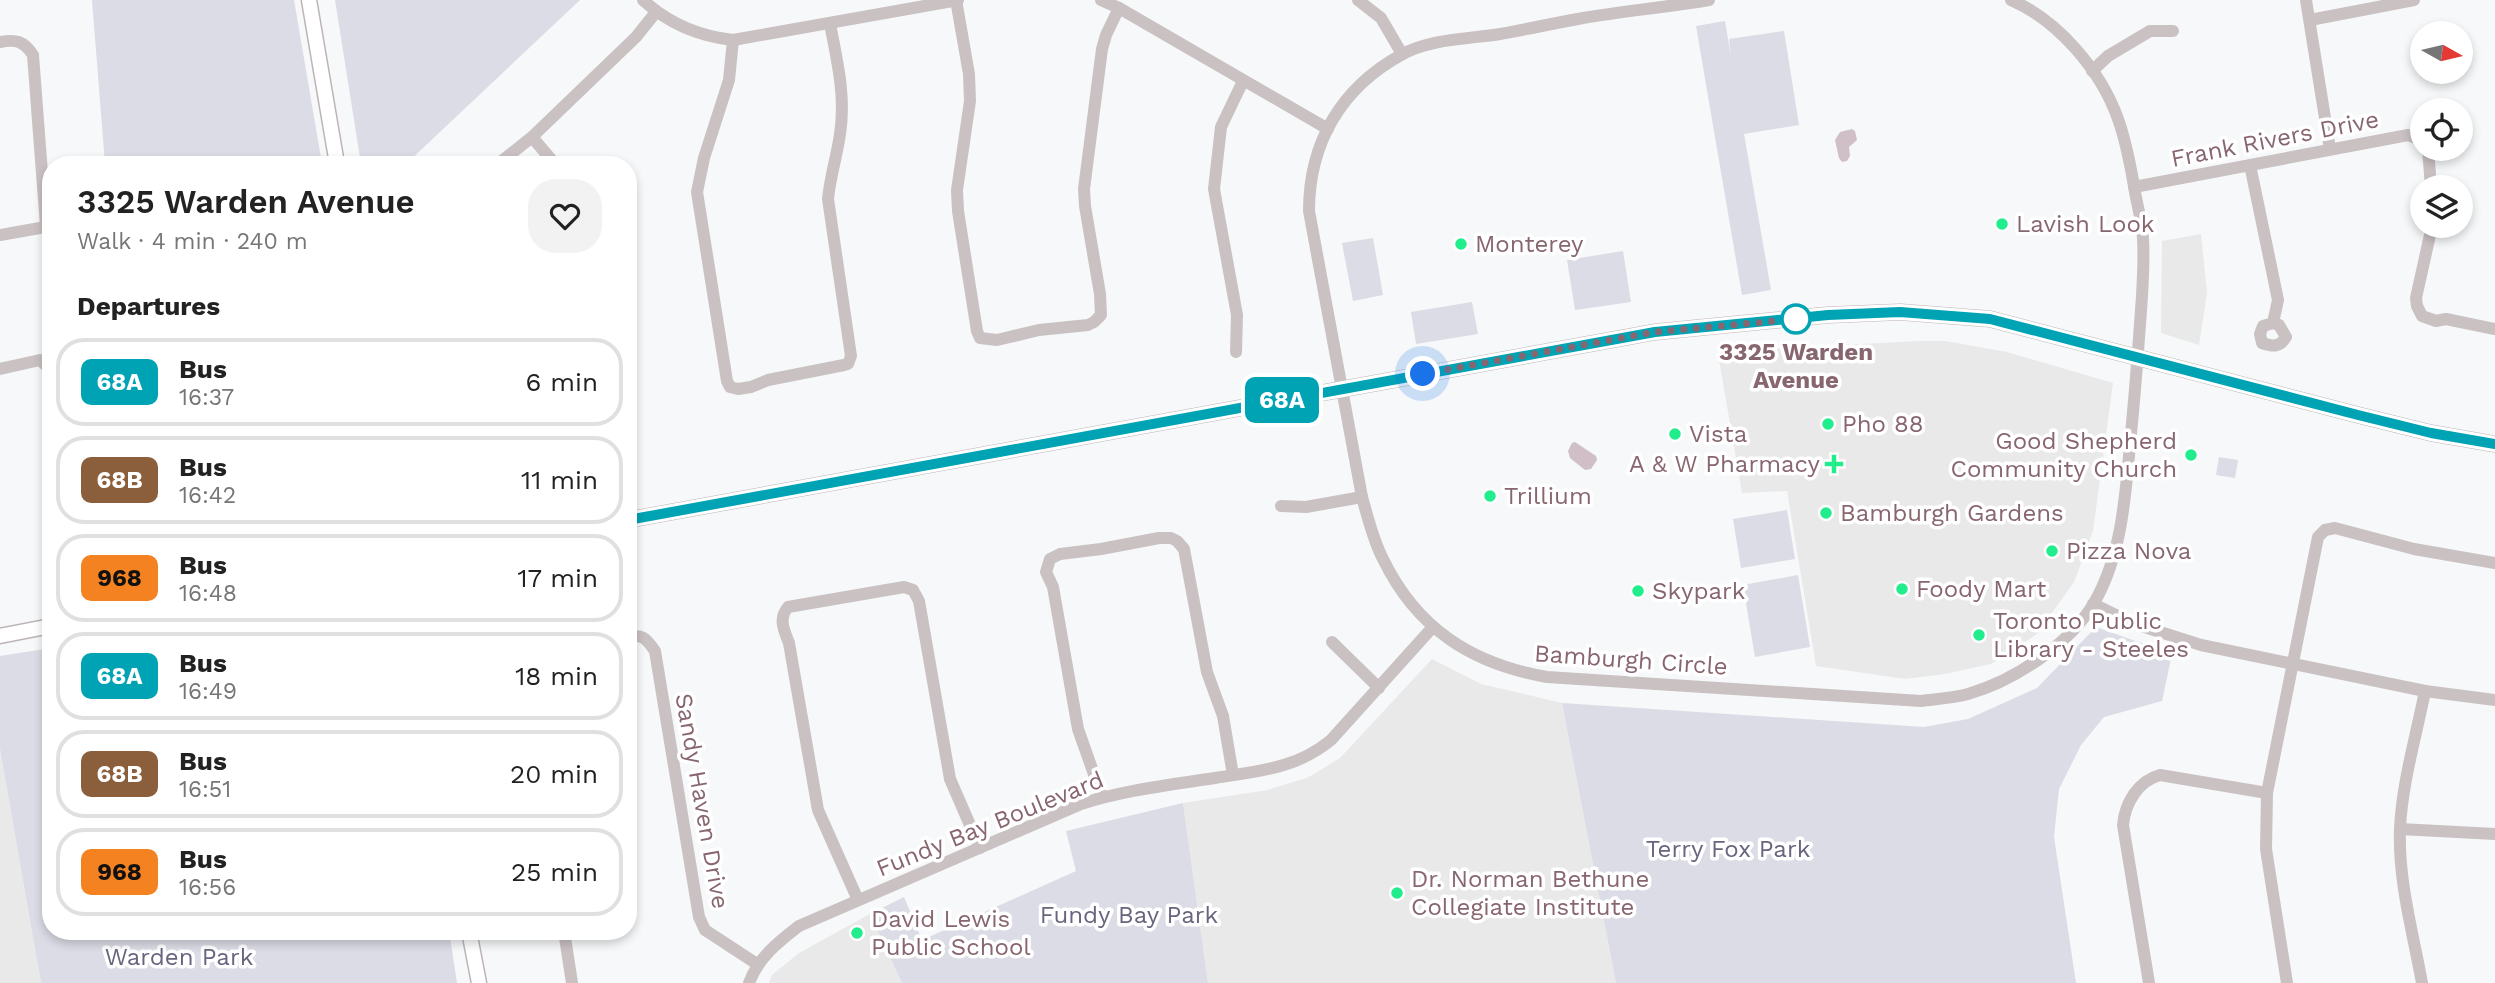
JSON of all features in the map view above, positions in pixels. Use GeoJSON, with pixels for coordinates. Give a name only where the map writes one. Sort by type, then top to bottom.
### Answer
{"type":"FeatureCollection","features":[{"type":"Feature","properties":{"kind":"main road"},"geometry":{"type":"LineString","coordinates":[[309,0],[336,156]]}},
{"type":"Feature","properties":{"kind":"main road"},"geometry":{"type":"LineString","coordinates":[[637,518],[1655,332],[1828,315],[1900,312],[1990,319],[2370,418],[2431,433],[2495,444]]}},
{"type":"Feature","properties":{"kind":"main road"},"geometry":{"type":"LineString","coordinates":[[0,636],[42,628]]}},
{"type":"Feature","properties":{"kind":"main road"},"geometry":{"type":"LineString","coordinates":[[471,940],[479,983]]}},
{"type":"Feature","properties":{"kind":"street"},"geometry":{"type":"LineString","coordinates":[[643,0],[656,12],[694,32],[733,40],[957,0],[969,74],[970,101],[957,190],[958,211],[977,331],[980,338],[997,340],[1039,330],[1088,325],[1101,315],[1084,189],[1102,49],[1119,8]]}},
{"type":"Feature","properties":{"kind":"street"},"geometry":{"type":"LineString","coordinates":[[1101,0],[1328,129]]}},
{"type":"Feature","properties":{"kind":"street"},"geometry":{"type":"LineString","coordinates":[[1358,0],[1381,18],[1402,54]]}},
{"type":"Feature","properties":{"kind":"street","name":"Bamburgh Circle"},"geometry":{"type":"LineString","coordinates":[[1709,0],[1437,43],[1402,54],[1350,93],[1328,129],[1314,162],[1309,192],[1310,211],[1362,497],[1382,558],[1401,591],[1432,628],[1485,660],[1516,671],[1547,677],[1921,701],[1968,694],[1997,682],[2046,655],[2071,632],[2093,604],[2116,549],[2128,463],[2144,260],[2143,229],[2128,151],[2118,118],[2092,71],[2048,23],[2011,0]]}},
{"type":"Feature","properties":{"kind":"street"},"geometry":{"type":"LineString","coordinates":[[2306,0],[2330,149]]}},
{"type":"Feature","properties":{"kind":"street"},"geometry":{"type":"LineString","coordinates":[[2310,20],[2414,0]]}},
{"type":"Feature","properties":{"kind":"street"},"geometry":{"type":"LineString","coordinates":[[508,156],[532,137],[636,37],[656,12]]}},
{"type":"Feature","properties":{"kind":"street"},"geometry":{"type":"LineString","coordinates":[[733,40],[729,80],[704,158],[697,192],[727,381],[730,387],[738,389],[768,380],[848,364],[851,356],[828,199],[843,102],[830,24]]}},
{"type":"Feature","properties":{"kind":"street"},"geometry":{"type":"LineString","coordinates":[[2092,71],[2108,56],[2150,31],[2173,31]]}},
{"type":"Feature","properties":{"kind":"street"},"geometry":{"type":"LineString","coordinates":[[0,43],[14,40],[26,44],[33,55],[42,158]]}},
{"type":"Feature","properties":{"kind":"street"},"geometry":{"type":"LineString","coordinates":[[1236,352],[1237,315],[1214,188],[1221,127],[1242,81]]}},
{"type":"Feature","properties":{"kind":"street","name":"Frank Rivers Drive"},"geometry":{"type":"LineString","coordinates":[[2134,187],[2410,135]]}},
{"type":"Feature","properties":{"kind":"street"},"geometry":{"type":"LineString","coordinates":[[532,137],[548,156]]}},
{"type":"Feature","properties":{"kind":"street"},"geometry":{"type":"LineString","coordinates":[[2250,165],[2276,286],[2278,300],[2273,323]]}},
{"type":"Feature","properties":{"kind":"street"},"geometry":{"type":"LineString","coordinates":[[0,235],[42,227]]}},
{"type":"Feature","properties":{"kind":"street"},"geometry":{"type":"LineString","coordinates":[[2429,238],[2416,298],[2422,316],[2436,321],[2446,319],[2495,330]]}},
{"type":"Feature","properties":{"kind":"street"},"geometry":{"type":"LineString","coordinates":[[0,369],[40,360],[42,362]]}},
{"type":"Feature","properties":{"kind":"street"},"geometry":{"type":"LineString","coordinates":[[1281,506],[1306,507],[1362,497]]}},
{"type":"Feature","properties":{"kind":"street"},"geometry":{"type":"LineString","coordinates":[[2287,983],[2266,849],[2267,793],[2315,542],[2325,530],[2340,529],[2414,549],[2495,563]]}},
{"type":"Feature","properties":{"kind":"street"},"geometry":{"type":"LineString","coordinates":[[1102,797],[1078,729],[1053,587],[1046,572],[1050,559],[1060,554],[1167,537],[1177,541],[1184,549],[1207,672],[1223,716],[1233,775]]}},
{"type":"Feature","properties":{"kind":"street"},"geometry":{"type":"LineString","coordinates":[[858,901],[825,831],[814,792],[789,643],[783,626],[782,618],[788,607],[886,589],[904,587],[912,590],[919,601],[950,779],[980,848]]}},
{"type":"Feature","properties":{"kind":"street"},"geometry":{"type":"LineString","coordinates":[[2093,604],[2155,632],[2200,645],[2425,691],[2495,699]]}},
{"type":"Feature","properties":{"kind":"street","name":"Fundy Bay Boulevard"},"geometry":{"type":"LineString","coordinates":[[749,983],[757,964],[780,940],[799,926],[1102,797],[1287,765],[1318,751],[1432,628]]}},
{"type":"Feature","properties":{"kind":"street","name":"Sandy Haven Drive"},"geometry":{"type":"LineString","coordinates":[[637,635],[646,638],[655,651],[699,917],[705,930],[757,964]]}},
{"type":"Feature","properties":{"kind":"street"},"geometry":{"type":"LineString","coordinates":[[1332,642],[1379,688]]}},
{"type":"Feature","properties":{"kind":"street"},"geometry":{"type":"LineString","coordinates":[[2422,983],[2400,856],[2400,829],[2403,799],[2425,691]]}},
{"type":"Feature","properties":{"kind":"street"},"geometry":{"type":"LineString","coordinates":[[2149,983],[2123,825],[2129,801],[2144,782],[2160,775],[2267,793]]}},
{"type":"Feature","properties":{"kind":"street"},"geometry":{"type":"LineString","coordinates":[[2400,829],[2495,834]]}},
{"type":"Feature","properties":{"kind":"street"},"geometry":{"type":"LineString","coordinates":[[565,940],[572,983]]}},
{"type":"Feature","properties":{"kind":"shaded area"},"geometry":{"type":"Polygon","coordinates":[[[1852,129],[1857,140],[1849,147],[1850,156],[1847,161],[1842,162],[1835,140],[1840,132],[1852,129]]]}},
{"type":"Feature","properties":{"kind":"shaded area"},"geometry":{"type":"Polygon","coordinates":[[[2201,234],[2207,293],[2199,345],[2161,333],[2162,241],[2201,234]]]}},
{"type":"Feature","properties":{"kind":"shaded area"},"geometry":{"type":"Polygon","coordinates":[[[1945,341],[2007,352],[2113,383],[2093,531],[2074,582],[2037,634],[1991,664],[1905,679],[1816,666],[1787,491],[1742,493],[1718,354],[1945,341]]]}},
{"type":"Feature","properties":{"kind":"shaded area"},"geometry":{"type":"Polygon","coordinates":[[[1575,442],[1596,456],[1597,460],[1591,469],[1585,470],[1570,458],[1568,451],[1575,442]]]}},
{"type":"Feature","properties":{"kind":"shaded area","name":"Dr. Norman Bethune Collegiate Institute"},"geometry":{"type":"Polygon","coordinates":[[[1432,659],[1481,684],[1562,703],[1616,983],[1208,983],[1183,803],[1268,790],[1309,777],[1340,758],[1432,659]]]}},
{"type":"Feature","properties":{"kind":"shaded area"},"geometry":{"type":"Polygon","coordinates":[[[0,749],[41,983],[0,983],[0,749]]]}},
{"type":"Feature","properties":{"kind":"shaded area","name":"David Lewis Public School"},"geometry":{"type":"Polygon","coordinates":[[[870,914],[902,983],[769,983],[772,975],[799,953],[870,914]]]}},
{"type":"Feature","properties":{"kind":"green space"},"geometry":{"type":"Polygon","coordinates":[[[92,0],[294,0],[321,156],[104,156],[92,0]]]}},
{"type":"Feature","properties":{"kind":"green space"},"geometry":{"type":"Polygon","coordinates":[[[335,0],[580,0],[414,156],[360,156],[335,0]]]}},
{"type":"Feature","properties":{"kind":"green space"},"geometry":{"type":"Polygon","coordinates":[[[1725,21],[1731,57],[1729,39],[1784,31],[1799,125],[1744,134],[1771,290],[1742,295],[1696,26],[1725,21]]]}},
{"type":"Feature","properties":{"kind":"green space"},"geometry":{"type":"Polygon","coordinates":[[[1373,238],[1383,295],[1353,301],[1342,243],[1373,238]]]}},
{"type":"Feature","properties":{"kind":"green space"},"geometry":{"type":"Polygon","coordinates":[[[1623,251],[1631,302],[1575,310],[1567,260],[1623,251]]]}},
{"type":"Feature","properties":{"kind":"green space"},"geometry":{"type":"Polygon","coordinates":[[[1472,302],[1478,334],[1416,344],[1411,312],[1472,302]]]}},
{"type":"Feature","properties":{"kind":"green space"},"geometry":{"type":"Polygon","coordinates":[[[2219,457],[2238,460],[2235,478],[2216,475],[2219,457]]]}},
{"type":"Feature","properties":{"kind":"green space"},"geometry":{"type":"Polygon","coordinates":[[[1787,510],[1795,559],[1741,568],[1733,519],[1787,510]]]}},
{"type":"Feature","properties":{"kind":"green space"},"geometry":{"type":"Polygon","coordinates":[[[1798,575],[1810,647],[1755,657],[1743,585],[1798,575]]]}},
{"type":"Feature","properties":{"kind":"green space","name":"Terry Fox Park"},"geometry":{"type":"Polygon","coordinates":[[[2096,627],[2172,654],[2162,701],[2104,717],[2081,745],[2059,789],[2054,837],[2076,983],[1616,983],[1562,703],[1924,727],[1968,719],[2037,688],[2096,627]]]}},
{"type":"Feature","properties":{"kind":"green space","name":"Warden Park"},"geometry":{"type":"Polygon","coordinates":[[[42,649],[42,940],[450,940],[457,983],[41,983],[0,749],[0,656],[42,649]]]}},
{"type":"Feature","properties":{"kind":"green space","name":"Fundy Bay Park"},"geometry":{"type":"Polygon","coordinates":[[[1183,803],[1208,983],[902,983],[870,914],[904,897],[922,940],[1076,871],[1066,831],[1183,803]]]}},
{"type":"Feature","properties":{"kind":"bus line","name":"68A"},"geometry":{"type":"LineString","coordinates":[[637,518],[1655,332],[1828,315],[1900,312],[1990,319],[2358,415],[2431,433],[2495,444]]}},
{"type":"Feature","properties":{"kind":"place","name":"Lavish Look"},"geometry":{"type":"Point","coordinates":[2002,224]}},
{"type":"Feature","properties":{"kind":"place","name":"Monterey"},"geometry":{"type":"Point","coordinates":[1461,244]}},
{"type":"Feature","properties":{"kind":"place","name":"3325 Warden Avenue"},"geometry":{"type":"Point","coordinates":[1796,319]}},
{"type":"Feature","properties":{"kind":"place","name":"Pho 88"},"geometry":{"type":"Point","coordinates":[1828,424]}},
{"type":"Feature","properties":{"kind":"place","name":"Vista"},"geometry":{"type":"Point","coordinates":[1675,434]}},
{"type":"Feature","properties":{"kind":"place","name":"Good Shepherd Community Church"},"geometry":{"type":"Point","coordinates":[2191,455]}},
{"type":"Feature","properties":{"kind":"place","name":"A & W Pharmacy"},"geometry":{"type":"Point","coordinates":[1834,464]}},
{"type":"Feature","properties":{"kind":"place","name":"Trillium"},"geometry":{"type":"Point","coordinates":[1490,496]}},
{"type":"Feature","properties":{"kind":"place","name":"Bamburgh Gardens"},"geometry":{"type":"Point","coordinates":[1826,513]}},
{"type":"Feature","properties":{"kind":"place","name":"Pizza Nova"},"geometry":{"type":"Point","coordinates":[2052,551]}},
{"type":"Feature","properties":{"kind":"place","name":"Foody Mart"},"geometry":{"type":"Point","coordinates":[1902,589]}},
{"type":"Feature","properties":{"kind":"place","name":"Skypark"},"geometry":{"type":"Point","coordinates":[1638,591]}},
{"type":"Feature","properties":{"kind":"place","name":"Toronto Public Library - Steeles"},"geometry":{"type":"Point","coordinates":[1979,635]}},
{"type":"Feature","properties":{"kind":"place","name":"Dr. Norman Bethune Collegiate Institute"},"geometry":{"type":"Point","coordinates":[1397,893]}},
{"type":"Feature","properties":{"kind":"place","name":"David Lewis Public School"},"geometry":{"type":"Point","coordinates":[857,933]}},
{"type":"Feature","properties":{"kind":"route"},"geometry":{"type":"LineString","coordinates":[[1423,374],[1655,332],[1796,319]]}}]}
